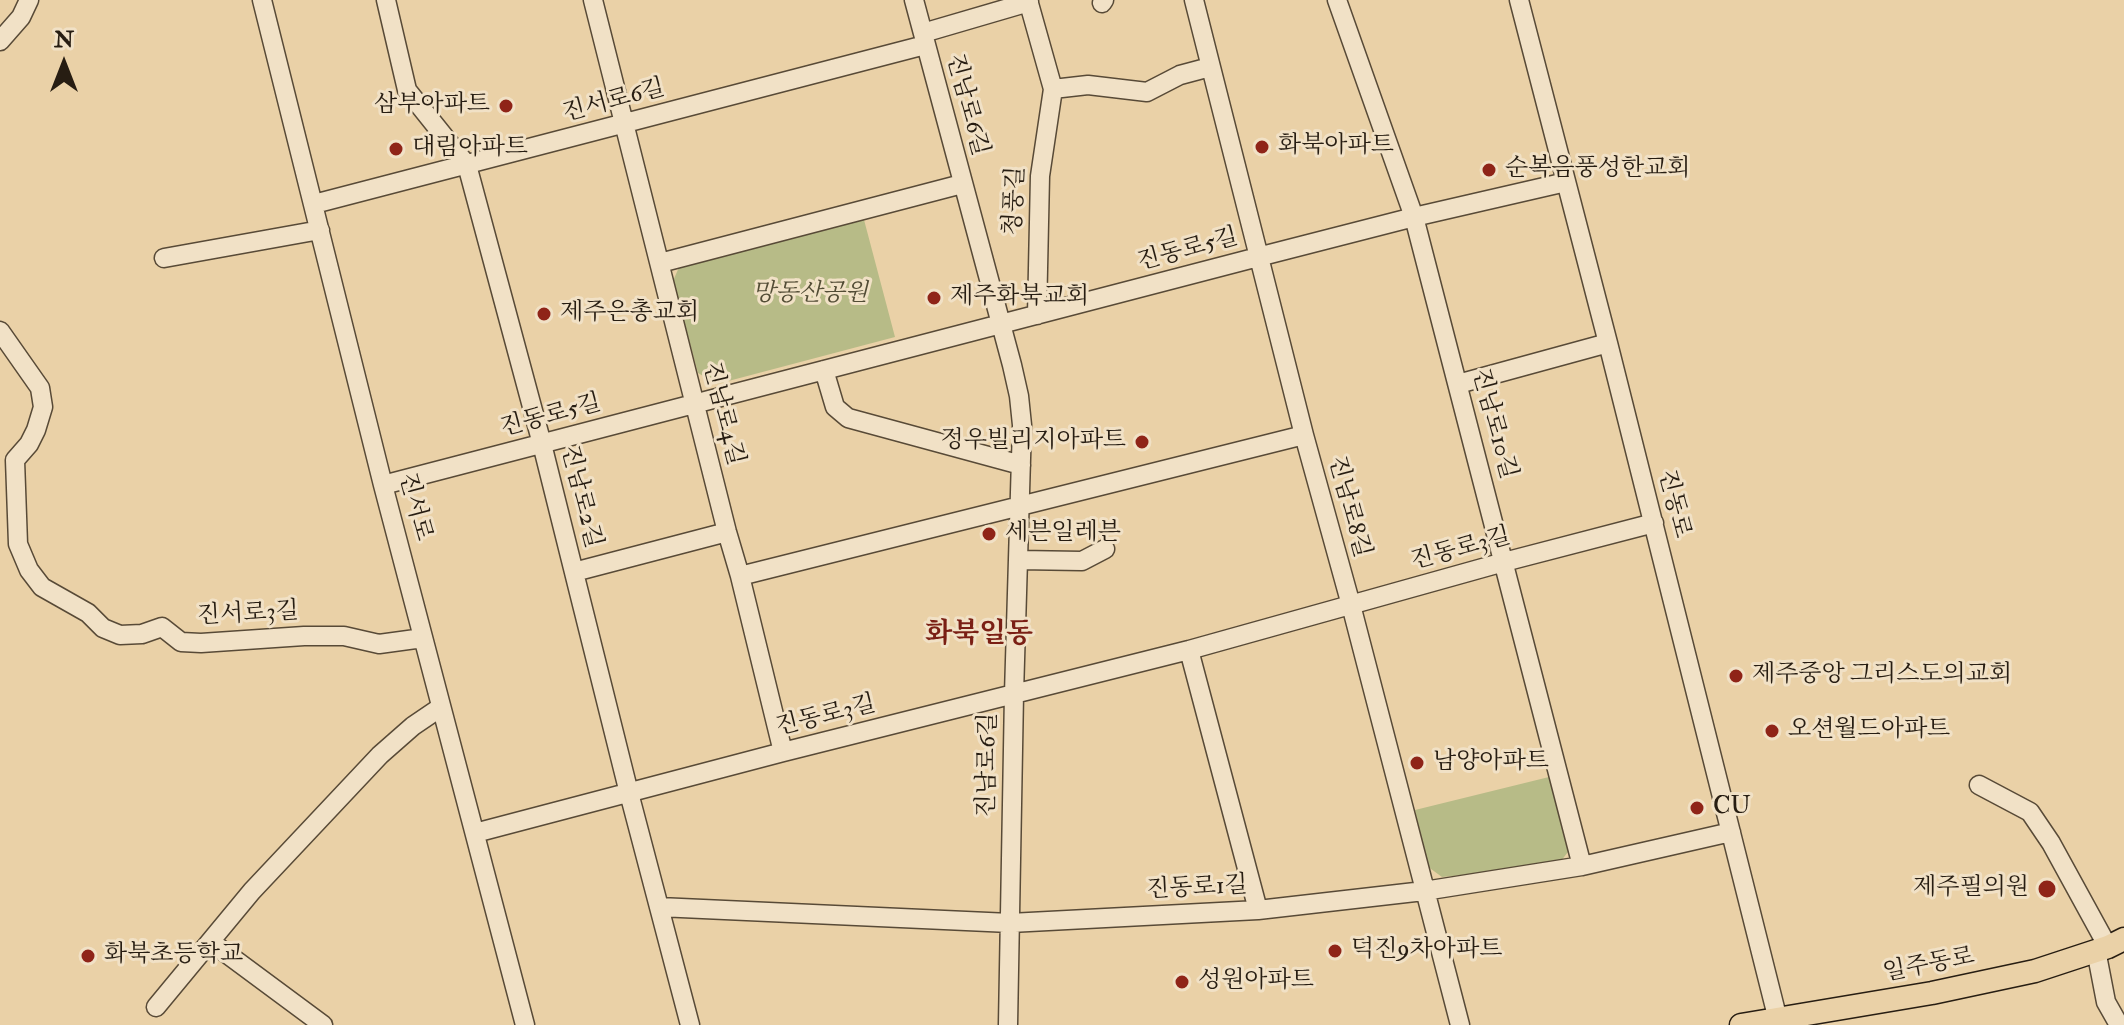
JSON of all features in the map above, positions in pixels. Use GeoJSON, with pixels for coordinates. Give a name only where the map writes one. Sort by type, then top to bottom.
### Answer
{"type":"FeatureCollection","features":[{"type":"Feature","properties":{"kind":"main road","name":"일주동로"},"geometry":{"type":"LineString","coordinates":[[1741,1025],[1932,993],[2035,971],[2109,946]]}},
{"type":"Feature","properties":{"kind":"street"},"geometry":{"type":"LineString","coordinates":[[0,41],[21,17],[29,0]]}},
{"type":"Feature","properties":{"kind":"street","name":"진서로"},"geometry":{"type":"LineString","coordinates":[[262,0],[383,485],[525,1025]]}},
{"type":"Feature","properties":{"kind":"street","name":"진남로2길"},"geometry":{"type":"LineString","coordinates":[[386,0],[407,90],[467,165],[542,444],[690,1025]]}},
{"type":"Feature","properties":{"kind":"street","name":"진남로4길"},"geometry":{"type":"LineString","coordinates":[[593,0],[783,752]]}},
{"type":"Feature","properties":{"kind":"street","name":"진남로6길"},"geometry":{"type":"LineString","coordinates":[[914,0],[1002,325],[1019,396],[1022,425],[1008,1025]]}},
{"type":"Feature","properties":{"kind":"street","name":"진남로8길"},"geometry":{"type":"LineString","coordinates":[[1194,0],[1304,435],[1460,1025]]}},
{"type":"Feature","properties":{"kind":"street","name":"진남로10길"},"geometry":{"type":"LineString","coordinates":[[1337,0],[1414,217],[1582,866]]}},
{"type":"Feature","properties":{"kind":"street","name":"진동로"},"geometry":{"type":"LineString","coordinates":[[1519,0],[1778,1020]]}},
{"type":"Feature","properties":{"kind":"street","name":"진서로6길"},"geometry":{"type":"LineString","coordinates":[[314,204],[624,124],[924,39],[1029,1]]}},
{"type":"Feature","properties":{"kind":"street","name":"청풍길"},"geometry":{"type":"LineString","coordinates":[[1029,1],[1053,89],[1040,176],[1037,315]]}},
{"type":"Feature","properties":{"kind":"street"},"geometry":{"type":"LineString","coordinates":[[1053,89],[1088,85],[1147,92],[1180,75],[1210,67]]}},
{"type":"Feature","properties":{"kind":"street","name":"진동로5길"},"geometry":{"type":"LineString","coordinates":[[383,485],[1414,217],[1566,182]]}},
{"type":"Feature","properties":{"kind":"street"},"geometry":{"type":"LineString","coordinates":[[660,263],[962,184]]}},
{"type":"Feature","properties":{"kind":"street"},"geometry":{"type":"LineString","coordinates":[[164,258],[320,230]]}},
{"type":"Feature","properties":{"kind":"street","name":"진서로3길"},"geometry":{"type":"LineString","coordinates":[[0,331],[40,388],[43,407],[36,430],[15,460],[18,544],[29,570],[42,587],[88,613],[103,628],[120,635],[142,634],[162,627],[181,642],[201,643],[344,636],[379,644],[423,638]]}},
{"type":"Feature","properties":{"kind":"street"},"geometry":{"type":"LineString","coordinates":[[1458,384],[1608,343]]}},
{"type":"Feature","properties":{"kind":"street"},"geometry":{"type":"LineString","coordinates":[[824,370],[835,407],[848,418],[1021,465]]}},
{"type":"Feature","properties":{"kind":"street"},"geometry":{"type":"LineString","coordinates":[[740,576],[1304,435]]}},
{"type":"Feature","properties":{"kind":"street","name":"진동로3길"},"geometry":{"type":"LineString","coordinates":[[475,833],[1189,650],[1654,523]]}},
{"type":"Feature","properties":{"kind":"street"},"geometry":{"type":"LineString","coordinates":[[574,572],[727,532]]}},
{"type":"Feature","properties":{"kind":"street"},"geometry":{"type":"LineString","coordinates":[[1019,560],[1082,561],[1105,549]]}},
{"type":"Feature","properties":{"kind":"street"},"geometry":{"type":"LineString","coordinates":[[1189,650],[1258,910]]}},
{"type":"Feature","properties":{"kind":"street"},"geometry":{"type":"LineString","coordinates":[[156,1007],[252,891],[380,755],[441,707]]}},
{"type":"Feature","properties":{"kind":"street"},"geometry":{"type":"LineString","coordinates":[[1979,785],[2030,812],[2051,843],[2109,946],[2106,1002],[2119,1025]]}},
{"type":"Feature","properties":{"kind":"street","name":"진동로1길"},"geometry":{"type":"LineString","coordinates":[[659,907],[1010,923],[1258,910],[1424,891],[1582,866],[1731,832]]}},
{"type":"Feature","properties":{"kind":"street"},"geometry":{"type":"LineString","coordinates":[[211,942],[323,1025]]}},
{"type":"Feature","properties":{"kind":"green space","name":"망동산공원"},"geometry":{"type":"Polygon","coordinates":[[[863,216],[895,337],[717,384],[698,373],[673,281],[680,265],[863,216]]]}},
{"type":"Feature","properties":{"kind":"green space"},"geometry":{"type":"Polygon","coordinates":[[[1549,777],[1568,852],[1557,866],[1442,877],[1427,866],[1415,810],[1549,777]]]}},
{"type":"Feature","properties":{"kind":"place","name":"삼부아파트"},"geometry":{"type":"Point","coordinates":[506,106]}},
{"type":"Feature","properties":{"kind":"place","name":"화북아파트"},"geometry":{"type":"Point","coordinates":[1262,147]}},
{"type":"Feature","properties":{"kind":"place","name":"대림아파트"},"geometry":{"type":"Point","coordinates":[396,149]}},
{"type":"Feature","properties":{"kind":"place","name":"순복음풍성한교회"},"geometry":{"type":"Point","coordinates":[1489,170]}},
{"type":"Feature","properties":{"kind":"place","name":"제주화북교회"},"geometry":{"type":"Point","coordinates":[934,298]}},
{"type":"Feature","properties":{"kind":"place","name":"제주은총교회"},"geometry":{"type":"Point","coordinates":[544,314]}},
{"type":"Feature","properties":{"kind":"place","name":"정우빌리지아파트"},"geometry":{"type":"Point","coordinates":[1142,442]}},
{"type":"Feature","properties":{"kind":"place","name":"세븐일레븐"},"geometry":{"type":"Point","coordinates":[989,534]}},
{"type":"Feature","properties":{"kind":"place","name":"제주중앙 그리스도의교회"},"geometry":{"type":"Point","coordinates":[1736,676]}},
{"type":"Feature","properties":{"kind":"place","name":"오션월드아파트"},"geometry":{"type":"Point","coordinates":[1772,731]}},
{"type":"Feature","properties":{"kind":"place","name":"남양아파트"},"geometry":{"type":"Point","coordinates":[1417,763]}},
{"type":"Feature","properties":{"kind":"place","name":"CU"},"geometry":{"type":"Point","coordinates":[1697,808]}},
{"type":"Feature","properties":{"kind":"place","name":"제주필의원"},"geometry":{"type":"Point","coordinates":[2047,889]}},
{"type":"Feature","properties":{"kind":"place","name":"덕진9차아파트"},"geometry":{"type":"Point","coordinates":[1335,951]}},
{"type":"Feature","properties":{"kind":"place","name":"화북초등학교"},"geometry":{"type":"Point","coordinates":[88,956]}},
{"type":"Feature","properties":{"kind":"place","name":"성원아파트"},"geometry":{"type":"Point","coordinates":[1182,982]}},
{"type":"Feature","properties":{"kind":"district","name":"화북일동"},"geometry":{"type":"Point","coordinates":[979,636]}}]}
